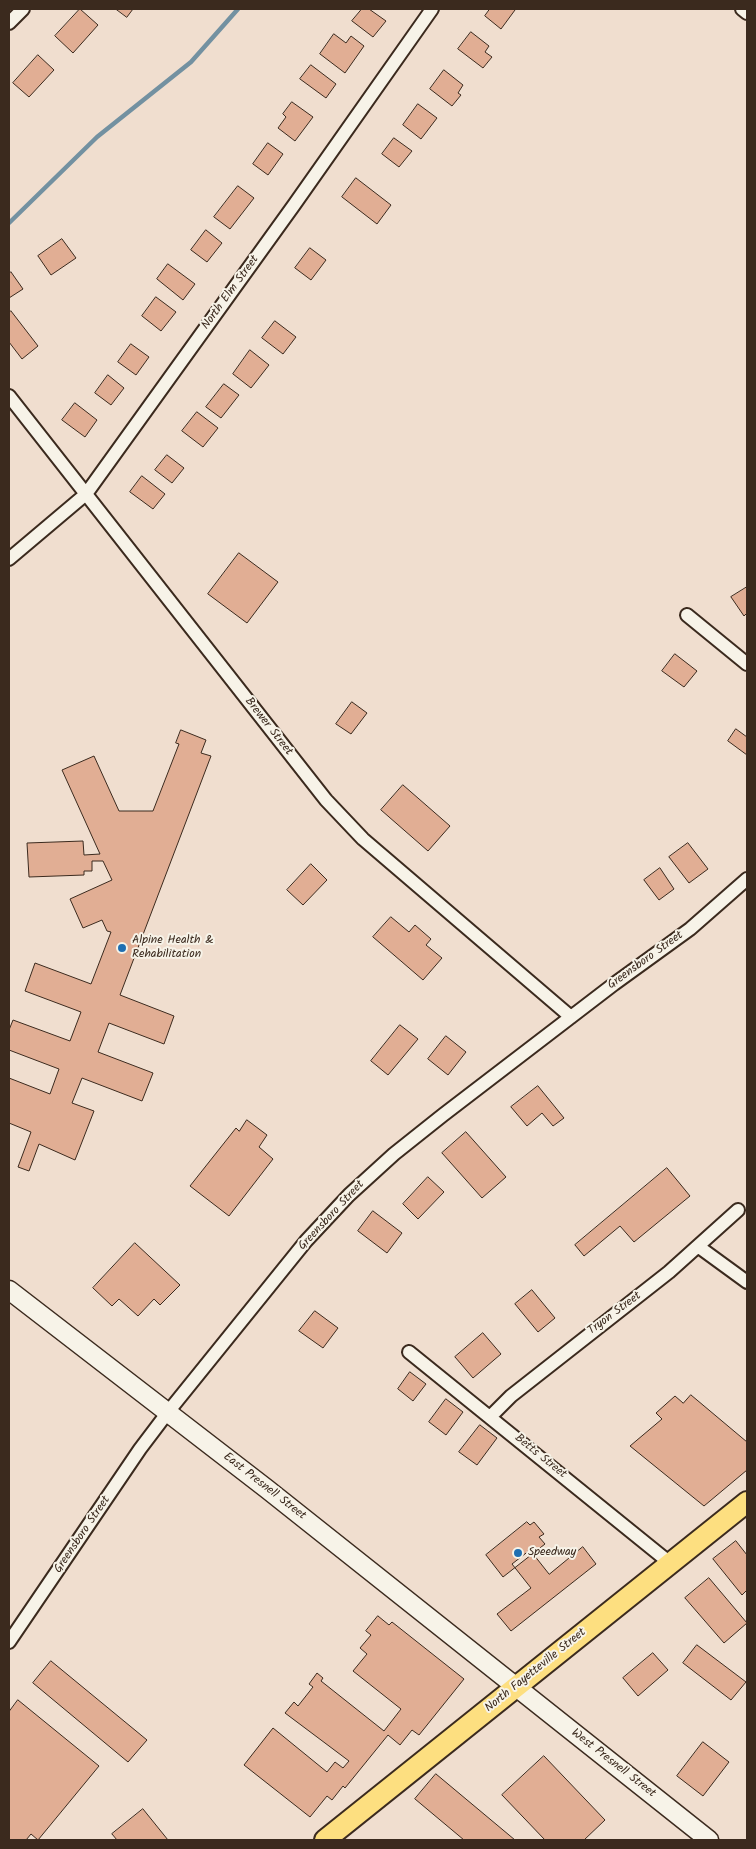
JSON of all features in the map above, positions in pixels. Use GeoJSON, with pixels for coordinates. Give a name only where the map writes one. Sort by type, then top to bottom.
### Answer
{"type":"FeatureCollection","features":[{"type":"Feature","properties":{"kind":"main road","name":"East Presnell Street"},"geometry":{"type":"LineString","coordinates":[[9,1290],[168,1412],[517,1687]]}},
{"type":"Feature","properties":{"kind":"main road","name":"North Fayetteville Street"},"geometry":{"type":"LineString","coordinates":[[325,1840],[747,1502]]}},
{"type":"Feature","properties":{"kind":"main road","name":"West Presnell Street"},"geometry":{"type":"LineString","coordinates":[[517,1687],[709,1840]]}},
{"type":"Feature","properties":{"kind":"street"},"geometry":{"type":"LineString","coordinates":[[9,23],[23,9]]}},
{"type":"Feature","properties":{"kind":"street","name":"North Elm Street"},"geometry":{"type":"LineString","coordinates":[[9,558],[86,494],[432,9]]}},
{"type":"Feature","properties":{"kind":"street"},"geometry":{"type":"LineString","coordinates":[[742,9],[747,13]]}},
{"type":"Feature","properties":{"kind":"street","name":"Brewer Street"},"geometry":{"type":"LineString","coordinates":[[9,396],[290,756],[345,820],[370,845],[571,1017]]}},
{"type":"Feature","properties":{"kind":"street"},"geometry":{"type":"LineString","coordinates":[[688,615],[747,664]]}},
{"type":"Feature","properties":{"kind":"street","name":"Greensboro Street"},"geometry":{"type":"LineString","coordinates":[[9,1642],[140,1449],[168,1412],[306,1241],[349,1195],[394,1154],[571,1017],[690,929],[747,879]]}},
{"type":"Feature","properties":{"kind":"street","name":"Tryon Street"},"geometry":{"type":"LineString","coordinates":[[490,1417],[511,1396],[699,1247],[738,1210]]}},
{"type":"Feature","properties":{"kind":"street"},"geometry":{"type":"LineString","coordinates":[[699,1247],[747,1282]]}},
{"type":"Feature","properties":{"kind":"street","name":"Betts Street"},"geometry":{"type":"LineString","coordinates":[[409,1352],[670,1563]]}},
{"type":"Feature","properties":{"kind":"building"},"geometry":{"type":"Polygon","coordinates":[[[80,9],[98,25],[73,53],[55,36],[80,9]]]}},
{"type":"Feature","properties":{"kind":"building"},"geometry":{"type":"Polygon","coordinates":[[[116,9],[133,9],[127,17],[116,9]]]}},
{"type":"Feature","properties":{"kind":"building"},"geometry":{"type":"Polygon","coordinates":[[[362,9],[369,9],[386,21],[373,37],[352,21],[362,9]]]}},
{"type":"Feature","properties":{"kind":"building"},"geometry":{"type":"Polygon","coordinates":[[[490,9],[515,10],[501,29],[485,16],[490,9]]]}},
{"type":"Feature","properties":{"kind":"building"},"geometry":{"type":"Polygon","coordinates":[[[471,32],[489,46],[485,52],[492,57],[483,68],[458,49],[471,32]]]}},
{"type":"Feature","properties":{"kind":"building"},"geometry":{"type":"Polygon","coordinates":[[[334,34],[346,43],[351,36],[364,46],[345,73],[320,54],[334,34]]]}},
{"type":"Feature","properties":{"kind":"building"},"geometry":{"type":"Polygon","coordinates":[[[38,55],[54,70],[29,97],[13,83],[38,55]]]}},
{"type":"Feature","properties":{"kind":"building"},"geometry":{"type":"Polygon","coordinates":[[[311,65],[336,84],[326,98],[300,79],[311,65]]]}},
{"type":"Feature","properties":{"kind":"building"},"geometry":{"type":"Polygon","coordinates":[[[444,70],[463,85],[458,93],[461,95],[452,106],[430,89],[444,70]]]}},
{"type":"Feature","properties":{"kind":"building"},"geometry":{"type":"Polygon","coordinates":[[[292,102],[313,117],[295,141],[278,128],[286,117],[283,114],[292,102]]]}},
{"type":"Feature","properties":{"kind":"building"},"geometry":{"type":"Polygon","coordinates":[[[418,104],[437,118],[421,139],[403,125],[418,104]]]}},
{"type":"Feature","properties":{"kind":"building"},"geometry":{"type":"Polygon","coordinates":[[[394,138],[412,151],[399,167],[382,154],[394,138]]]}},
{"type":"Feature","properties":{"kind":"building"},"geometry":{"type":"Polygon","coordinates":[[[268,143],[283,154],[268,175],[253,164],[268,143]]]}},
{"type":"Feature","properties":{"kind":"building"},"geometry":{"type":"Polygon","coordinates":[[[356,178],[391,205],[377,224],[342,197],[356,178]]]}},
{"type":"Feature","properties":{"kind":"building"},"geometry":{"type":"Polygon","coordinates":[[[238,186],[254,198],[230,229],[214,217],[238,186]]]}},
{"type":"Feature","properties":{"kind":"building"},"geometry":{"type":"Polygon","coordinates":[[[206,230],[222,243],[207,262],[191,250],[206,230]]]}},
{"type":"Feature","properties":{"kind":"building"},"geometry":{"type":"Polygon","coordinates":[[[62,239],[76,258],[51,275],[38,256],[62,239]]]}},
{"type":"Feature","properties":{"kind":"building"},"geometry":{"type":"Polygon","coordinates":[[[310,248],[326,260],[311,280],[295,268],[310,248]]]}},
{"type":"Feature","properties":{"kind":"building"},"geometry":{"type":"Polygon","coordinates":[[[168,264],[195,284],[183,300],[157,279],[168,264]]]}},
{"type":"Feature","properties":{"kind":"building"},"geometry":{"type":"Polygon","coordinates":[[[11,272],[23,289],[9,298],[9,274],[11,272]]]}},
{"type":"Feature","properties":{"kind":"building"},"geometry":{"type":"Polygon","coordinates":[[[156,297],[176,312],[161,331],[142,316],[156,297]]]}},
{"type":"Feature","properties":{"kind":"building"},"geometry":{"type":"Polygon","coordinates":[[[11,311],[38,346],[22,359],[9,342],[9,313],[11,311]]]}},
{"type":"Feature","properties":{"kind":"building"},"geometry":{"type":"Polygon","coordinates":[[[275,321],[296,337],[283,354],[262,338],[275,321]]]}},
{"type":"Feature","properties":{"kind":"building"},"geometry":{"type":"Polygon","coordinates":[[[131,344],[149,357],[136,375],[118,362],[131,344]]]}},
{"type":"Feature","properties":{"kind":"building"},"geometry":{"type":"Polygon","coordinates":[[[250,350],[269,365],[251,388],[233,374],[250,350]]]}},
{"type":"Feature","properties":{"kind":"building"},"geometry":{"type":"Polygon","coordinates":[[[108,375],[124,388],[111,405],[95,393],[108,375]]]}},
{"type":"Feature","properties":{"kind":"building"},"geometry":{"type":"Polygon","coordinates":[[[224,384],[239,395],[221,418],[206,407],[224,384]]]}},
{"type":"Feature","properties":{"kind":"building"},"geometry":{"type":"Polygon","coordinates":[[[75,403],[97,420],[85,437],[62,420],[75,403]]]}},
{"type":"Feature","properties":{"kind":"building"},"geometry":{"type":"Polygon","coordinates":[[[197,412],[218,428],[203,447],[182,431],[197,412]]]}},
{"type":"Feature","properties":{"kind":"building"},"geometry":{"type":"Polygon","coordinates":[[[167,455],[184,468],[172,483],[155,470],[167,455]]]}},
{"type":"Feature","properties":{"kind":"building"},"geometry":{"type":"Polygon","coordinates":[[[142,476],[165,494],[153,509],[130,492],[142,476]]]}},
{"type":"Feature","properties":{"kind":"building"},"geometry":{"type":"Polygon","coordinates":[[[239,553],[278,582],[247,623],[208,594],[239,553]]]}},
{"type":"Feature","properties":{"kind":"building"},"geometry":{"type":"Polygon","coordinates":[[[747,587],[747,613],[744,616],[731,597],[747,587]]]}},
{"type":"Feature","properties":{"kind":"building"},"geometry":{"type":"Polygon","coordinates":[[[675,654],[697,671],[684,687],[662,671],[675,654]]]}},
{"type":"Feature","properties":{"kind":"building"},"geometry":{"type":"Polygon","coordinates":[[[352,702],[367,713],[351,734],[336,724],[352,702]]]}},
{"type":"Feature","properties":{"kind":"building"},"geometry":{"type":"Polygon","coordinates":[[[736,729],[747,737],[747,755],[728,741],[736,729]]]}},
{"type":"Feature","properties":{"kind":"building","name":"Alpine Health & Rehabilitation"},"geometry":{"type":"Polygon","coordinates":[[[181,730],[206,740],[201,753],[211,756],[120,995],[174,1016],[164,1044],[109,1023],[98,1052],[153,1073],[142,1101],[82,1078],[72,1103],[94,1111],[75,1160],[39,1144],[29,1171],[18,1167],[31,1132],[9,1123],[9,1078],[50,1094],[59,1069],[9,1050],[9,1030],[13,1020],[70,1041],[81,1012],[25,991],[35,963],[91,984],[111,932],[107,931],[102,920],[83,928],[70,899],[112,880],[103,861],[92,861],[92,871],[84,871],[84,875],[29,877],[27,843],[83,841],[84,855],[100,854],[62,770],[94,756],[119,811],[153,811],[179,744],[176,743],[181,730]]]}},
{"type":"Feature","properties":{"kind":"building"},"geometry":{"type":"Polygon","coordinates":[[[403,785],[450,826],[428,851],[381,810],[403,785]]]}},
{"type":"Feature","properties":{"kind":"building"},"geometry":{"type":"Polygon","coordinates":[[[688,843],[708,869],[689,883],[669,857],[688,843]]]}},
{"type":"Feature","properties":{"kind":"building"},"geometry":{"type":"Polygon","coordinates":[[[311,864],[327,880],[303,905],[287,890],[311,864]]]}},
{"type":"Feature","properties":{"kind":"building"},"geometry":{"type":"Polygon","coordinates":[[[660,868],[674,889],[659,900],[644,880],[660,868]]]}},
{"type":"Feature","properties":{"kind":"building"},"geometry":{"type":"Polygon","coordinates":[[[391,917],[409,932],[415,925],[431,939],[426,945],[442,958],[423,980],[373,937],[391,917]]]}},
{"type":"Feature","properties":{"kind":"building"},"geometry":{"type":"Polygon","coordinates":[[[400,1025],[418,1039],[388,1075],[371,1061],[400,1025]]]}},
{"type":"Feature","properties":{"kind":"building"},"geometry":{"type":"Polygon","coordinates":[[[446,1036],[466,1052],[448,1075],[428,1059],[446,1036]]]}},
{"type":"Feature","properties":{"kind":"building"},"geometry":{"type":"Polygon","coordinates":[[[538,1086],[564,1118],[553,1126],[542,1113],[527,1126],[511,1107],[538,1086]]]}},
{"type":"Feature","properties":{"kind":"building"},"geometry":{"type":"Polygon","coordinates":[[[247,1120],[267,1135],[259,1147],[273,1159],[229,1216],[190,1186],[236,1128],[239,1131],[247,1120]]]}},
{"type":"Feature","properties":{"kind":"building"},"geometry":{"type":"Polygon","coordinates":[[[466,1132],[506,1177],[482,1198],[442,1153],[466,1132]]]}},
{"type":"Feature","properties":{"kind":"building"},"geometry":{"type":"Polygon","coordinates":[[[667,1168],[690,1196],[634,1242],[620,1226],[584,1256],[575,1245],[667,1168]]]}},
{"type":"Feature","properties":{"kind":"building"},"geometry":{"type":"Polygon","coordinates":[[[428,1177],[444,1192],[418,1219],[403,1204],[428,1177]]]}},
{"type":"Feature","properties":{"kind":"building"},"geometry":{"type":"Polygon","coordinates":[[[373,1211],[402,1233],[387,1253],[358,1231],[373,1211]]]}},
{"type":"Feature","properties":{"kind":"building"},"geometry":{"type":"Polygon","coordinates":[[[135,1243],[180,1285],[160,1305],[154,1299],[138,1316],[119,1299],[112,1306],[93,1288],[135,1243]]]}},
{"type":"Feature","properties":{"kind":"building"},"geometry":{"type":"Polygon","coordinates":[[[532,1290],[555,1318],[538,1332],[515,1304],[532,1290]]]}},
{"type":"Feature","properties":{"kind":"building"},"geometry":{"type":"Polygon","coordinates":[[[315,1311],[338,1328],[323,1348],[299,1331],[315,1311]]]}},
{"type":"Feature","properties":{"kind":"building"},"geometry":{"type":"Polygon","coordinates":[[[483,1333],[501,1354],[473,1378],[455,1357],[483,1333]]]}},
{"type":"Feature","properties":{"kind":"building"},"geometry":{"type":"Polygon","coordinates":[[[410,1372],[426,1384],[413,1401],[398,1389],[410,1372]]]}},
{"type":"Feature","properties":{"kind":"building"},"geometry":{"type":"Polygon","coordinates":[[[691,1395],[747,1442],[747,1470],[704,1506],[630,1446],[662,1419],[656,1413],[675,1396],[683,1403],[691,1395]]]}},
{"type":"Feature","properties":{"kind":"building"},"geometry":{"type":"Polygon","coordinates":[[[446,1399],[463,1412],[446,1435],[429,1422],[446,1399]]]}},
{"type":"Feature","properties":{"kind":"building"},"geometry":{"type":"Polygon","coordinates":[[[480,1425],[497,1438],[477,1465],[459,1452],[480,1425]]]}},
{"type":"Feature","properties":{"kind":"building"},"geometry":{"type":"Polygon","coordinates":[[[527,1522],[530,1525],[534,1522],[544,1534],[539,1537],[545,1544],[503,1577],[486,1555],[527,1522]]]}},
{"type":"Feature","properties":{"kind":"building"},"geometry":{"type":"Polygon","coordinates":[[[736,1541],[747,1555],[747,1590],[742,1595],[713,1559],[736,1541]]]}},
{"type":"Feature","properties":{"kind":"building"},"geometry":{"type":"Polygon","coordinates":[[[583,1547],[596,1564],[511,1631],[497,1614],[531,1588],[512,1564],[530,1550],[549,1574],[583,1547]]]}},
{"type":"Feature","properties":{"kind":"building"},"geometry":{"type":"Polygon","coordinates":[[[709,1578],[747,1623],[724,1643],[685,1598],[709,1578]]]}},
{"type":"Feature","properties":{"kind":"building"},"geometry":{"type":"Polygon","coordinates":[[[378,1616],[389,1625],[392,1622],[464,1679],[419,1735],[412,1730],[400,1745],[388,1735],[345,1788],[343,1786],[332,1800],[327,1796],[310,1817],[244,1765],[273,1728],[327,1772],[335,1762],[343,1768],[349,1761],[285,1713],[294,1702],[298,1706],[313,1687],[309,1684],[317,1673],[323,1678],[321,1681],[384,1731],[401,1709],[353,1671],[367,1654],[360,1648],[371,1635],[366,1631],[378,1616]]]}},
{"type":"Feature","properties":{"kind":"building"},"geometry":{"type":"Polygon","coordinates":[[[697,1645],[746,1682],[731,1700],[683,1663],[697,1645]]]}},
{"type":"Feature","properties":{"kind":"building"},"geometry":{"type":"Polygon","coordinates":[[[653,1653],[668,1670],[638,1696],[623,1678],[653,1653]]]}},
{"type":"Feature","properties":{"kind":"building"},"geometry":{"type":"Polygon","coordinates":[[[51,1661],[147,1740],[128,1762],[33,1683],[51,1661]]]}},
{"type":"Feature","properties":{"kind":"building"},"geometry":{"type":"Polygon","coordinates":[[[18,1700],[99,1766],[38,1840],[31,1834],[26,1840],[9,1840],[9,1712],[18,1700]]]}},
{"type":"Feature","properties":{"kind":"building"},"geometry":{"type":"Polygon","coordinates":[[[703,1742],[729,1762],[703,1796],[677,1776],[703,1742]]]}},
{"type":"Feature","properties":{"kind":"building"},"geometry":{"type":"Polygon","coordinates":[[[544,1756],[605,1820],[584,1840],[545,1840],[502,1795],[544,1756]]]}},
{"type":"Feature","properties":{"kind":"building"},"geometry":{"type":"Polygon","coordinates":[[[436,1774],[515,1840],[464,1840],[415,1799],[436,1774]]]}},
{"type":"Feature","properties":{"kind":"building"},"geometry":{"type":"Polygon","coordinates":[[[143,1809],[168,1840],[117,1840],[112,1834],[143,1809]]]}},
{"type":"Feature","properties":{"kind":"waterway"},"geometry":{"type":"LineString","coordinates":[[9,223],[97,137],[191,62],[238,9]]}},
{"type":"Feature","properties":{"kind":"place","name":"Alpine Health & Rehabilitation"},"geometry":{"type":"Point","coordinates":[122,948]}},
{"type":"Feature","properties":{"kind":"place","name":"Speedway"},"geometry":{"type":"Point","coordinates":[518,1553]}}]}
